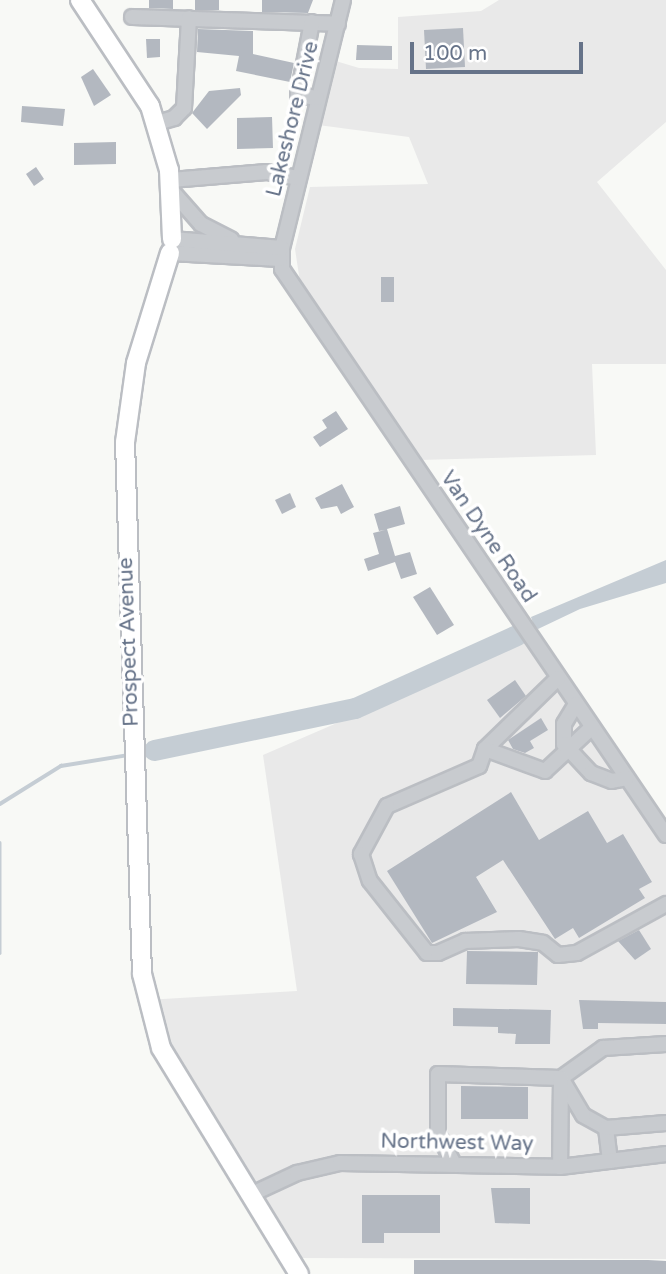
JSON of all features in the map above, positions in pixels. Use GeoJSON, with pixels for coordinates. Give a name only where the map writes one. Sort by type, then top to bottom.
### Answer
{"type":"FeatureCollection","features":[{"type":"Feature","properties":{"kind":"main road","name":"Prospect Avenue"},"geometry":{"type":"LineString","coordinates":[[80,0],[136,80],[157,123],[171,186],[171,246],[136,363],[126,418],[139,944],[150,1016],[171,1064],[299,1274]]}},
{"type":"Feature","properties":{"kind":"street","name":"Lakeshore Drive"},"geometry":{"type":"LineString","coordinates":[[281,253],[343,0]]}},
{"type":"Feature","properties":{"kind":"street"},"geometry":{"type":"LineString","coordinates":[[132,17],[338,24]]}},
{"type":"Feature","properties":{"kind":"street"},"geometry":{"type":"LineString","coordinates":[[157,123],[184,108],[189,18]]}},
{"type":"Feature","properties":{"kind":"street"},"geometry":{"type":"LineString","coordinates":[[312,22],[298,95],[317,98]]}},
{"type":"Feature","properties":{"kind":"street"},"geometry":{"type":"LineString","coordinates":[[171,186],[267,172],[298,178]]}},
{"type":"Feature","properties":{"kind":"street"},"geometry":{"type":"LineString","coordinates":[[171,186],[208,229],[281,253]]}},
{"type":"Feature","properties":{"kind":"street"},"geometry":{"type":"LineString","coordinates":[[171,246],[260,246]]}},
{"type":"Feature","properties":{"kind":"street"},"geometry":{"type":"LineString","coordinates":[[171,246],[281,253]]}},
{"type":"Feature","properties":{"kind":"street","name":"Van Dyne Road"},"geometry":{"type":"LineString","coordinates":[[281,253],[287,279],[666,835]]}},
{"type":"Feature","properties":{"kind":"street"},"geometry":{"type":"LineString","coordinates":[[558,678],[485,748],[479,766],[387,806],[360,855],[370,881],[427,953],[438,953],[465,941],[519,939],[543,943],[558,955],[577,953],[666,904]]}},
{"type":"Feature","properties":{"kind":"street"},"geometry":{"type":"LineString","coordinates":[[576,704],[564,724],[568,749],[591,773],[612,781],[627,778]]}},
{"type":"Feature","properties":{"kind":"street"},"geometry":{"type":"LineString","coordinates":[[485,748],[545,771],[592,727]]}},
{"type":"Feature","properties":{"kind":"street"},"geometry":{"type":"LineString","coordinates":[[454,1164],[438,1135],[438,1074],[561,1078],[603,1048],[666,1044]]}},
{"type":"Feature","properties":{"kind":"street"},"geometry":{"type":"LineString","coordinates":[[561,1078],[583,1115],[607,1128],[666,1123]]}},
{"type":"Feature","properties":{"kind":"street"},"geometry":{"type":"LineString","coordinates":[[560,1167],[561,1078]]}},
{"type":"Feature","properties":{"kind":"street"},"geometry":{"type":"LineString","coordinates":[[607,1128],[610,1161]]}},
{"type":"Feature","properties":{"kind":"street","name":"Northwest Way"},"geometry":{"type":"LineString","coordinates":[[252,1194],[286,1177],[332,1165],[560,1167],[666,1154]]}},
{"type":"Feature","properties":{"kind":"shaded area"},"geometry":{"type":"Polygon","coordinates":[[[499,0],[666,0],[666,122],[597,182],[666,270],[666,364],[592,364],[596,455],[420,460],[300,282],[295,249],[310,187],[428,184],[409,137],[303,123],[319,56],[359,68],[398,69],[398,17],[481,11],[499,0]]]}},
{"type":"Feature","properties":{"kind":"shaded area"},"geometry":{"type":"Polygon","coordinates":[[[666,560],[666,583],[580,609],[538,629],[534,626],[531,617],[666,560]]]}},
{"type":"Feature","properties":{"kind":"shaded area"},"geometry":{"type":"Polygon","coordinates":[[[531,639],[666,835],[666,1259],[289,1258],[209,1123],[146,1000],[297,991],[263,755],[531,639]]]}},
{"type":"Feature","properties":{"kind":"building"},"geometry":{"type":"Polygon","coordinates":[[[149,0],[173,0],[173,9],[149,8],[149,0]]]}},
{"type":"Feature","properties":{"kind":"building"},"geometry":{"type":"Polygon","coordinates":[[[195,0],[219,0],[219,10],[195,10],[195,0]]]}},
{"type":"Feature","properties":{"kind":"building"},"geometry":{"type":"Polygon","coordinates":[[[262,0],[313,0],[308,13],[262,12],[262,0]]]}},
{"type":"Feature","properties":{"kind":"building"},"geometry":{"type":"Polygon","coordinates":[[[463,28],[465,67],[426,69],[424,30],[463,28]]]}},
{"type":"Feature","properties":{"kind":"building"},"geometry":{"type":"Polygon","coordinates":[[[198,29],[253,31],[253,54],[294,63],[290,82],[236,71],[239,56],[197,52],[198,29]]]}},
{"type":"Feature","properties":{"kind":"building"},"geometry":{"type":"Polygon","coordinates":[[[146,39],[160,39],[160,57],[147,58],[146,39]]]}},
{"type":"Feature","properties":{"kind":"building"},"geometry":{"type":"Polygon","coordinates":[[[357,45],[392,46],[392,60],[356,60],[357,45]]]}},
{"type":"Feature","properties":{"kind":"building"},"geometry":{"type":"Polygon","coordinates":[[[93,69],[111,95],[94,106],[81,77],[93,69]]]}},
{"type":"Feature","properties":{"kind":"building"},"geometry":{"type":"Polygon","coordinates":[[[240,88],[241,95],[207,129],[192,113],[209,91],[240,88]]]}},
{"type":"Feature","properties":{"kind":"building"},"geometry":{"type":"Polygon","coordinates":[[[22,106],[65,109],[63,126],[21,122],[22,106]]]}},
{"type":"Feature","properties":{"kind":"building"},"geometry":{"type":"Polygon","coordinates":[[[272,117],[273,148],[237,149],[237,118],[272,117]]]}},
{"type":"Feature","properties":{"kind":"building"},"geometry":{"type":"Polygon","coordinates":[[[116,142],[116,164],[74,165],[74,143],[116,142]]]}},
{"type":"Feature","properties":{"kind":"building"},"geometry":{"type":"Polygon","coordinates":[[[36,167],[44,179],[34,186],[26,174],[36,167]]]}},
{"type":"Feature","properties":{"kind":"building"},"geometry":{"type":"Polygon","coordinates":[[[381,277],[394,277],[394,302],[381,302],[381,277]]]}},
{"type":"Feature","properties":{"kind":"building"},"geometry":{"type":"Polygon","coordinates":[[[336,411],[348,429],[320,447],[313,437],[327,428],[322,420],[336,411]]]}},
{"type":"Feature","properties":{"kind":"building"},"geometry":{"type":"Polygon","coordinates":[[[342,484],[354,507],[341,514],[337,506],[321,509],[315,498],[342,484]]]}},
{"type":"Feature","properties":{"kind":"building"},"geometry":{"type":"Polygon","coordinates":[[[290,493],[296,507],[282,514],[275,500],[290,493]]]}},
{"type":"Feature","properties":{"kind":"building"},"geometry":{"type":"Polygon","coordinates":[[[400,506],[405,524],[387,529],[395,556],[410,552],[417,574],[401,579],[395,562],[368,571],[364,559],[379,554],[373,533],[385,530],[379,531],[374,514],[400,506]]]}},
{"type":"Feature","properties":{"kind":"building"},"geometry":{"type":"Polygon","coordinates":[[[430,587],[454,625],[437,635],[413,597],[430,587]]]}},
{"type":"Feature","properties":{"kind":"building"},"geometry":{"type":"Polygon","coordinates":[[[515,680],[526,696],[500,718],[487,700],[515,680]]]}},
{"type":"Feature","properties":{"kind":"building"},"geometry":{"type":"Polygon","coordinates":[[[541,718],[548,730],[530,741],[534,748],[525,753],[513,749],[508,740],[541,718]]]}},
{"type":"Feature","properties":{"kind":"building"},"geometry":{"type":"Polygon","coordinates":[[[511,792],[539,840],[588,811],[607,843],[623,834],[652,882],[639,889],[645,898],[579,938],[573,928],[555,939],[503,860],[476,877],[497,912],[432,943],[387,871],[511,792]]]}},
{"type":"Feature","properties":{"kind":"building"},"geometry":{"type":"Polygon","coordinates":[[[639,930],[651,949],[635,960],[618,941],[639,930]]]}},
{"type":"Feature","properties":{"kind":"building"},"geometry":{"type":"Polygon","coordinates":[[[467,951],[538,952],[537,985],[466,984],[467,951]]]}},
{"type":"Feature","properties":{"kind":"building"},"geometry":{"type":"Polygon","coordinates":[[[579,1000],[666,1002],[666,1024],[598,1023],[598,1029],[583,1029],[579,1000]]]}},
{"type":"Feature","properties":{"kind":"building"},"geometry":{"type":"Polygon","coordinates":[[[453,1008],[551,1010],[550,1044],[515,1044],[516,1034],[498,1033],[498,1027],[453,1026],[453,1008]]]}},
{"type":"Feature","properties":{"kind":"building"},"geometry":{"type":"Polygon","coordinates":[[[461,1086],[528,1087],[528,1119],[461,1119],[461,1086]]]}},
{"type":"Feature","properties":{"kind":"building"},"geometry":{"type":"Polygon","coordinates":[[[491,1188],[530,1188],[530,1224],[495,1223],[491,1188]]]}},
{"type":"Feature","properties":{"kind":"building"},"geometry":{"type":"Polygon","coordinates":[[[362,1195],[440,1195],[440,1233],[384,1233],[384,1243],[362,1243],[362,1195]]]}},
{"type":"Feature","properties":{"kind":"building"},"geometry":{"type":"Polygon","coordinates":[[[414,1260],[666,1261],[666,1274],[414,1274],[414,1260]]]}},
{"type":"Feature","properties":{"kind":"waterway"},"geometry":{"type":"LineString","coordinates":[[154,750],[355,708],[517,635]]}},
{"type":"Feature","properties":{"kind":"waterway"},"geometry":{"type":"LineString","coordinates":[[140,753],[154,750]]}},
{"type":"Feature","properties":{"kind":"waterway"},"geometry":{"type":"LineString","coordinates":[[0,804],[61,766],[129,755]]}},
{"type":"Feature","properties":{"kind":"waterway"},"geometry":{"type":"LineString","coordinates":[[0,843],[0,953]]}}]}
